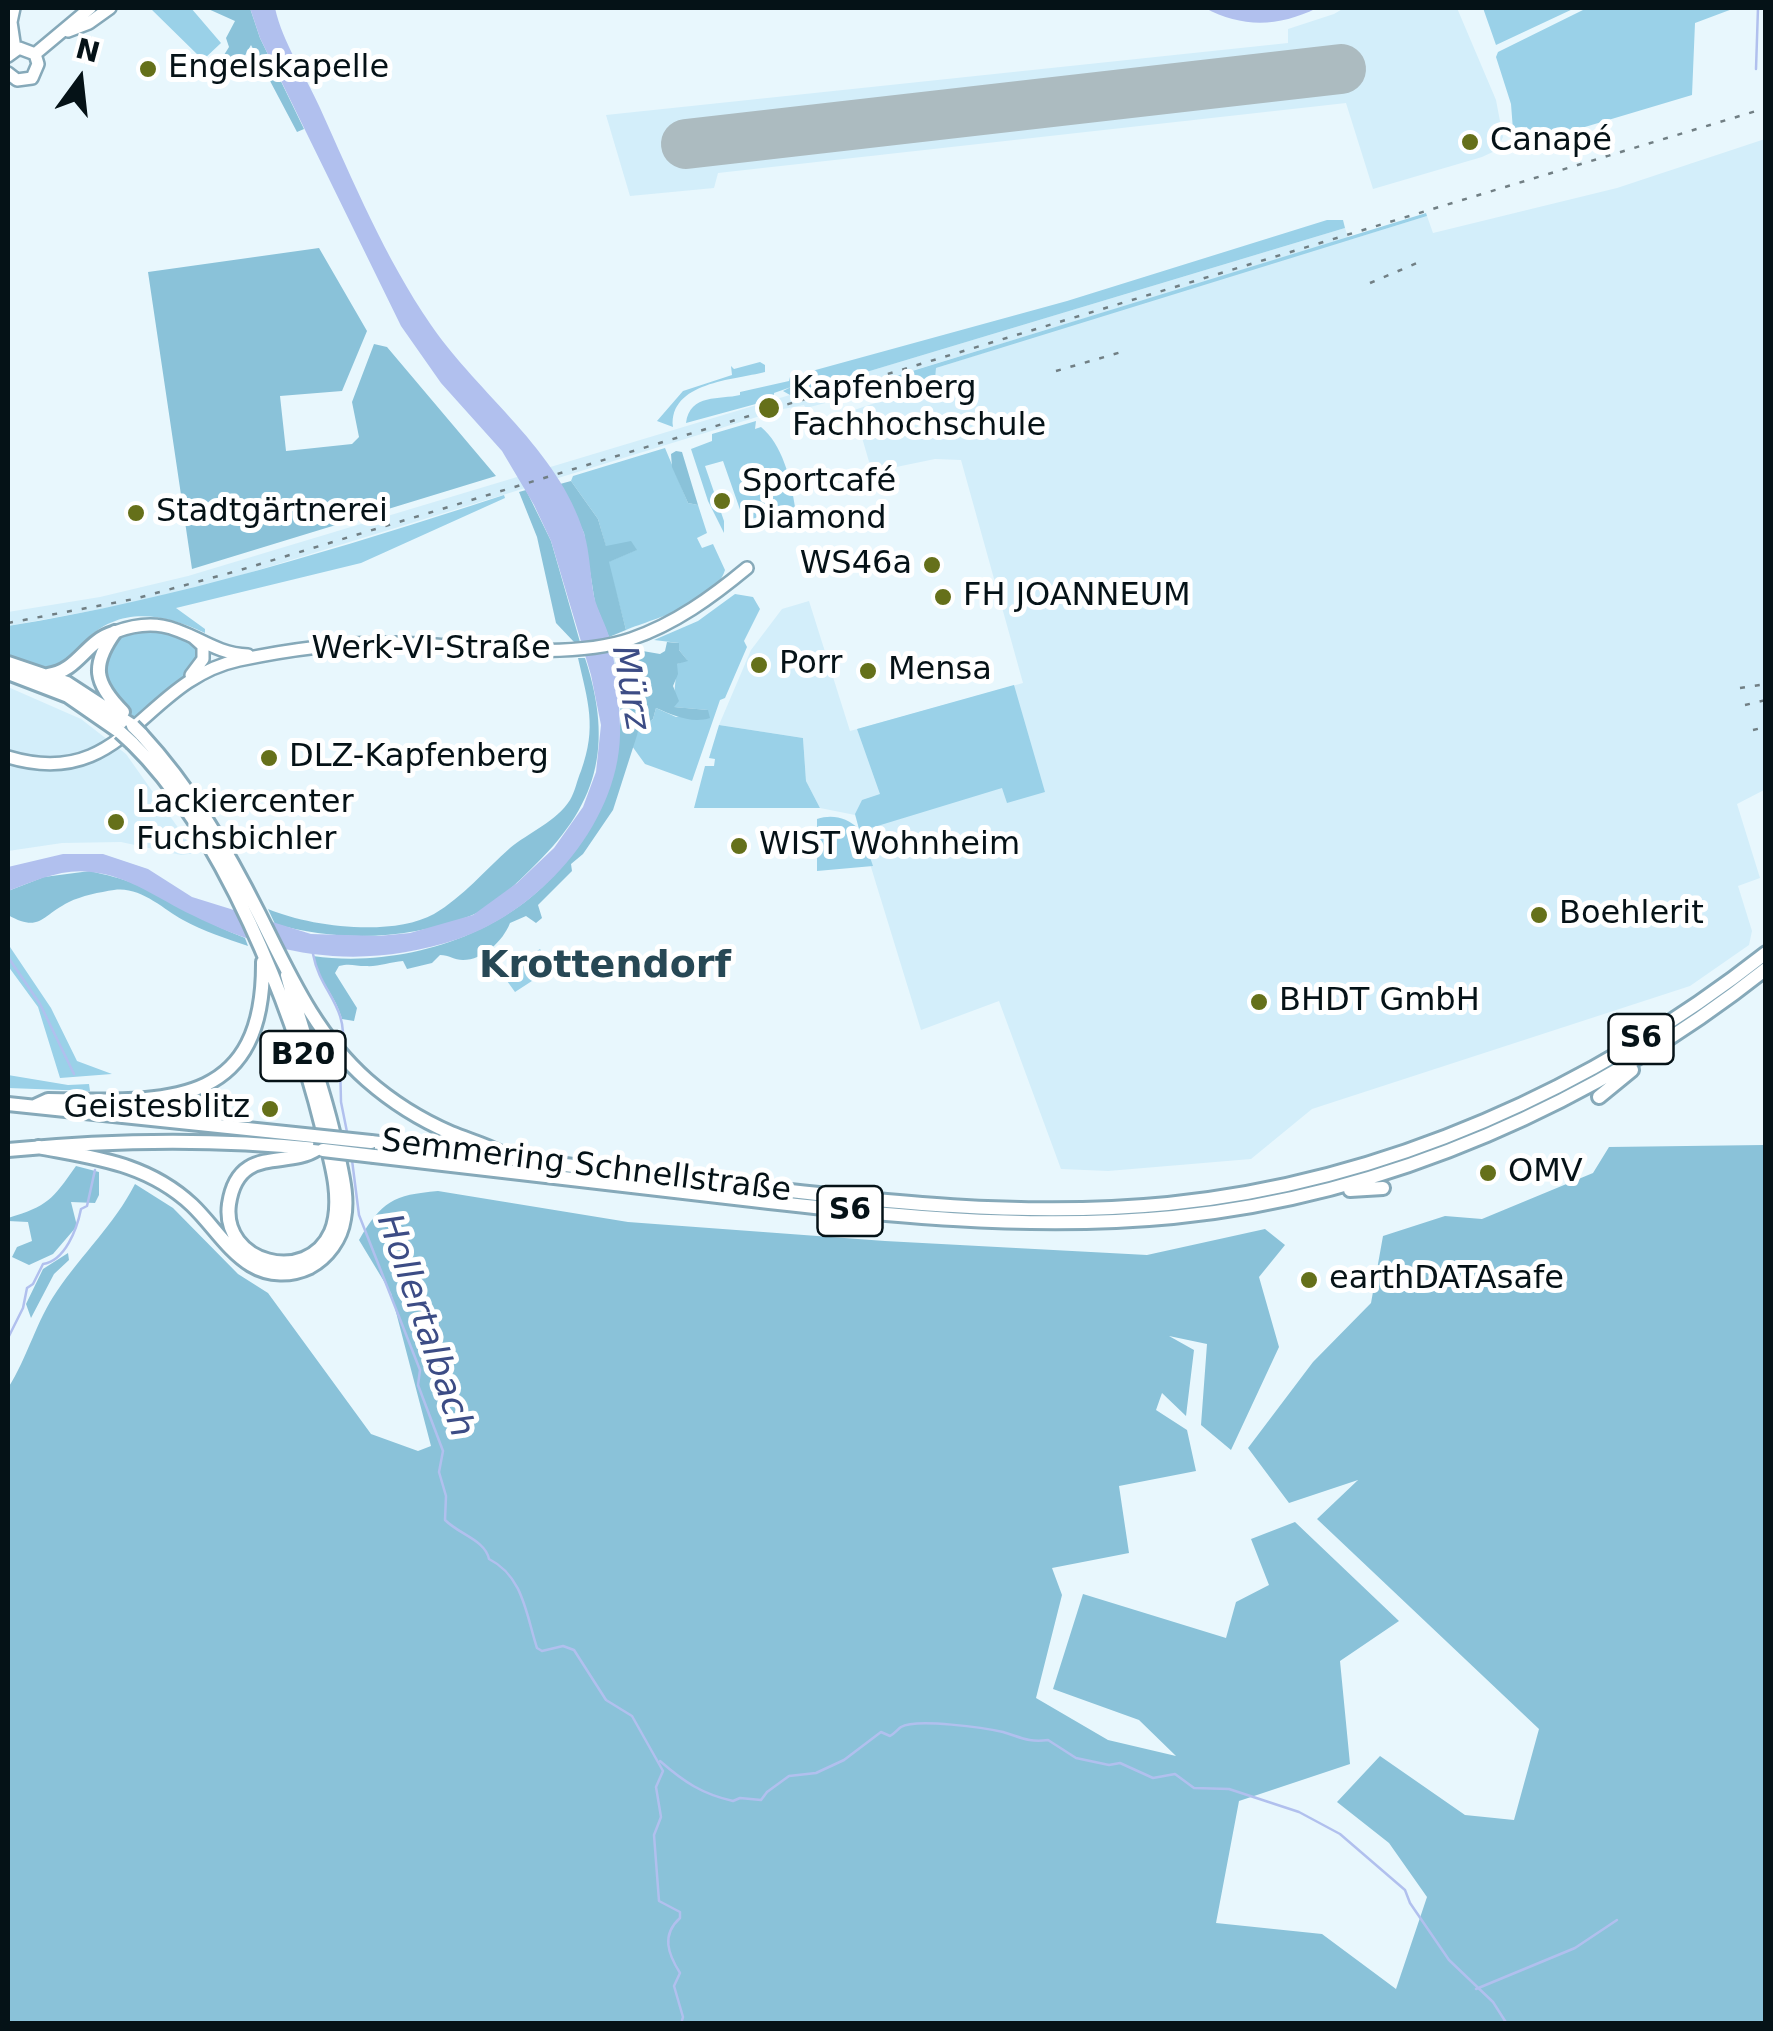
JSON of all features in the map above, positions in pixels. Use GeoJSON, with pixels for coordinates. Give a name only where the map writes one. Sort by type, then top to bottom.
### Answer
{"type":"FeatureCollection","features":[{"type":"Feature","properties":{"kind":"highway"},"geometry":{"type":"LineString","coordinates":[[48,675],[73,666],[98,640],[115,632]]}},
{"type":"Feature","properties":{"kind":"highway"},"geometry":{"type":"LineString","coordinates":[[115,632],[100,654],[100,677],[131,730]]}},
{"type":"Feature","properties":{"kind":"highway","name":"B20"},"geometry":{"type":"LineString","coordinates":[[8,663],[48,675],[131,730],[178,778],[241,882],[287,975],[323,1143]]}},
{"type":"Feature","properties":{"kind":"highway"},"geometry":{"type":"LineString","coordinates":[[67,689],[73,666]]}},
{"type":"Feature","properties":{"kind":"highway","name":"B20"},"geometry":{"type":"LineString","coordinates":[[8,673],[67,689]]}},
{"type":"Feature","properties":{"kind":"highway","name":"B20"},"geometry":{"type":"LineString","coordinates":[[131,730],[225,877],[266,965],[305,1063],[323,1143]]}},
{"type":"Feature","properties":{"kind":"highway"},"geometry":{"type":"LineString","coordinates":[[1708,996],[1766,940]]}},
{"type":"Feature","properties":{"kind":"highway","name":"Semmering Schnellstraße"},"geometry":{"type":"LineString","coordinates":[[373,1149],[512,1159],[792,1192],[983,1208],[1064,1210],[1169,1204],[1274,1188],[1378,1162],[1500,1116],[1653,1032],[1766,953]]}},
{"type":"Feature","properties":{"kind":"highway"},"geometry":{"type":"LineString","coordinates":[[35,1106],[48,1100],[155,1100],[186,1093],[213,1080],[234,1064],[252,1034],[266,965]]}},
{"type":"Feature","properties":{"kind":"highway","name":"Semmering Schnellstraße"},"geometry":{"type":"LineString","coordinates":[[8,1104],[852,1211],[1066,1223],[1174,1217],[1360,1180],[1493,1134],[1655,1049],[1766,969]]}},
{"type":"Feature","properties":{"kind":"highway"},"geometry":{"type":"LineString","coordinates":[[287,975],[332,1044],[353,1066],[412,1113],[512,1159]]}},
{"type":"Feature","properties":{"kind":"highway"},"geometry":{"type":"LineString","coordinates":[[1599,1097],[1655,1049]]}},
{"type":"Feature","properties":{"kind":"highway","name":"Semmering Schnellstraße"},"geometry":{"type":"LineString","coordinates":[[8,1150],[202,1140],[323,1143]]}},
{"type":"Feature","properties":{"kind":"highway"},"geometry":{"type":"LineString","coordinates":[[323,1143],[336,1202],[327,1239],[307,1257],[291,1263],[267,1262],[252,1254],[238,1240],[230,1224],[230,1197],[238,1180],[266,1160],[308,1156],[323,1143]]}},
{"type":"Feature","properties":{"kind":"highway"},"geometry":{"type":"LineString","coordinates":[[38,1146],[113,1160],[154,1178],[192,1205],[248,1263],[282,1274],[319,1261],[342,1230],[346,1203],[323,1143]]}},
{"type":"Feature","properties":{"kind":"highway"},"geometry":{"type":"LineString","coordinates":[[1313,1192],[1336,1194],[1357,1188],[1382,1188]]}},
{"type":"Feature","properties":{"kind":"main road"},"geometry":{"type":"LineString","coordinates":[[35,54],[90,8]]}},
{"type":"Feature","properties":{"kind":"main road"},"geometry":{"type":"LineString","coordinates":[[64,31],[89,23],[110,8]]}},
{"type":"Feature","properties":{"kind":"main road"},"geometry":{"type":"LineString","coordinates":[[8,73],[17,80],[32,78],[38,64],[35,54],[25,48],[11,52],[13,13]]}},
{"type":"Feature","properties":{"kind":"main road","name":"Werk-VI-Straße"},"geometry":{"type":"LineString","coordinates":[[8,757],[54,764],[79,761],[102,752],[120,741],[187,680],[218,666],[268,655],[349,643],[568,650],[628,640],[688,612],[747,568]]}},
{"type":"Feature","properties":{"kind":"main road"},"geometry":{"type":"LineString","coordinates":[[115,632],[152,625],[190,634],[209,646],[242,655],[268,655]]}},
{"type":"Feature","properties":{"kind":"main road"},"geometry":{"type":"LineString","coordinates":[[209,646],[220,659],[218,666]]}},
{"type":"Feature","properties":{"kind":"main road"},"geometry":{"type":"LineString","coordinates":[[187,680],[209,646]]}},
{"type":"Feature","properties":{"kind":"shaded area"},"geometry":{"type":"Polygon","coordinates":[[[150,8],[191,8],[221,43],[203,60],[150,8]]]}},
{"type":"Feature","properties":{"kind":"shaded area"},"geometry":{"type":"Polygon","coordinates":[[[206,8],[250,8],[260,38],[304,129],[297,132],[251,45],[239,66],[224,55],[229,47],[226,38],[235,21],[206,8]]]}},
{"type":"Feature","properties":{"kind":"shaded area","name":"Mürz"},"geometry":{"type":"Polygon","coordinates":[[[250,8],[275,8],[371,219],[431,325],[537,449],[572,503],[588,548],[594,596],[614,661],[620,726],[617,760],[608,794],[572,856],[520,906],[489,925],[458,939],[389,955],[323,955],[257,942],[105,874],[59,874],[8,891],[8,867],[63,854],[103,854],[148,869],[192,897],[311,934],[410,933],[473,915],[517,883],[554,848],[583,807],[596,772],[601,725],[591,675],[551,541],[502,451],[441,383],[401,326],[260,38],[250,8]]]}},
{"type":"Feature","properties":{"kind":"shaded area"},"geometry":{"type":"Polygon","coordinates":[[[1205,8],[1317,8],[1289,19],[1261,23],[1233,19],[1205,8]]]}},
{"type":"Feature","properties":{"kind":"shaded area"},"geometry":{"type":"Polygon","coordinates":[[[1344,8],[1457,8],[1496,100],[1503,137],[1497,150],[1373,189],[1346,103],[718,173],[714,188],[630,196],[606,115],[1288,43],[1288,29],[1344,8]]]}},
{"type":"Feature","properties":{"kind":"shaded area"},"geometry":{"type":"Polygon","coordinates":[[[1483,8],[1575,8],[1496,45],[1483,8]]]}},
{"type":"Feature","properties":{"kind":"shaded area"},"geometry":{"type":"Polygon","coordinates":[[[1587,8],[1735,8],[1695,23],[1692,95],[1548,138],[1543,129],[1513,130],[1498,52],[1587,8]]]}},
{"type":"Feature","properties":{"kind":"shaded area"},"geometry":{"type":"Polygon","coordinates":[[[1765,139],[1766,789],[1737,804],[1760,878],[1738,886],[1752,931],[1749,945],[1690,986],[1312,1109],[1251,1159],[1108,1171],[1061,1169],[999,1001],[921,1030],[855,815],[820,808],[806,781],[803,738],[719,725],[751,650],[782,609],[809,601],[850,731],[1023,683],[961,460],[935,459],[872,472],[854,410],[927,386],[876,390],[806,408],[804,405],[783,409],[229,579],[140,602],[8,626],[8,612],[100,597],[188,576],[1345,228],[1349,240],[1427,216],[1433,233],[1617,188],[1765,139]],[[1247,269],[846,391],[935,381],[936,368],[1247,269]]]}},
{"type":"Feature","properties":{"kind":"shaded area"},"geometry":{"type":"Polygon","coordinates":[[[1426,213],[1427,216],[936,368],[935,381],[844,392],[1426,213]]]}},
{"type":"Feature","properties":{"kind":"shaded area"},"geometry":{"type":"Polygon","coordinates":[[[1327,220],[1343,220],[1345,228],[790,395],[783,391],[791,387],[774,393],[774,399],[686,423],[693,407],[700,402],[740,395],[789,381],[790,377],[1067,301],[1327,220]]]}},
{"type":"Feature","properties":{"kind":"shaded area"},"geometry":{"type":"Polygon","coordinates":[[[319,248],[367,331],[342,391],[280,396],[286,451],[352,444],[359,437],[352,402],[374,344],[387,347],[496,476],[192,569],[148,272],[319,248]]]}},
{"type":"Feature","properties":{"kind":"shaded area"},"geometry":{"type":"Polygon","coordinates":[[[760,362],[765,365],[765,372],[692,392],[675,412],[673,427],[657,421],[683,391],[732,375],[731,366],[734,369],[760,362]]]}},
{"type":"Feature","properties":{"kind":"shaded area"},"geometry":{"type":"Polygon","coordinates":[[[756,421],[755,429],[761,427],[780,452],[795,507],[744,521],[723,461],[705,466],[724,521],[724,533],[708,501],[691,449],[712,441],[712,434],[756,421]]]}},
{"type":"Feature","properties":{"kind":"shaded area"},"geometry":{"type":"Polygon","coordinates":[[[665,448],[688,503],[698,505],[707,533],[697,538],[702,548],[713,544],[725,570],[719,582],[697,601],[626,630],[608,562],[636,550],[606,547],[598,519],[571,481],[573,476],[665,448]]]}},
{"type":"Feature","properties":{"kind":"shaded area"},"geometry":{"type":"Polygon","coordinates":[[[682,452],[698,505],[688,503],[672,467],[671,454],[682,452]]]}},
{"type":"Feature","properties":{"kind":"shaded area"},"geometry":{"type":"Polygon","coordinates":[[[571,481],[598,519],[606,546],[631,541],[637,550],[609,562],[626,630],[609,637],[595,603],[584,533],[560,484],[571,481]]]}},
{"type":"Feature","properties":{"kind":"shaded area"},"geometry":{"type":"Polygon","coordinates":[[[526,490],[551,541],[580,642],[574,642],[556,623],[537,537],[519,492],[526,490]]]}},
{"type":"Feature","properties":{"kind":"shaded area"},"geometry":{"type":"Polygon","coordinates":[[[504,495],[505,498],[361,563],[176,608],[205,629],[205,633],[173,621],[141,616],[111,623],[97,631],[58,666],[42,666],[8,656],[8,626],[196,587],[504,495]]]}},
{"type":"Feature","properties":{"kind":"shaded area"},"geometry":{"type":"Polygon","coordinates":[[[735,594],[753,597],[760,609],[744,641],[747,647],[725,698],[720,700],[692,781],[645,764],[632,746],[639,729],[653,719],[656,708],[676,717],[708,710],[673,707],[677,664],[687,660],[679,643],[654,640],[698,621],[735,594]]]}},
{"type":"Feature","properties":{"kind":"shaded area"},"geometry":{"type":"Polygon","coordinates":[[[139,631],[183,637],[200,655],[186,675],[137,720],[109,683],[105,658],[121,638],[139,631]]]}},
{"type":"Feature","properties":{"kind":"shaded area"},"geometry":{"type":"Polygon","coordinates":[[[667,642],[679,643],[679,650],[688,661],[677,664],[673,686],[679,701],[674,707],[708,710],[710,718],[689,719],[656,708],[653,719],[639,729],[613,810],[583,854],[571,864],[572,871],[538,905],[542,918],[536,923],[526,916],[510,923],[491,948],[470,959],[440,955],[432,963],[407,969],[403,961],[339,966],[335,973],[357,1008],[354,1021],[342,1019],[313,956],[383,957],[453,941],[517,908],[567,859],[588,817],[619,731],[615,655],[637,650],[660,654],[667,642]]]}},
{"type":"Feature","properties":{"kind":"shaded area"},"geometry":{"type":"Polygon","coordinates":[[[578,658],[585,658],[594,690],[598,747],[594,773],[571,822],[510,889],[470,916],[397,934],[348,936],[275,924],[268,909],[306,921],[351,927],[417,921],[455,900],[510,848],[558,814],[573,793],[589,741],[589,714],[578,658]]]}},
{"type":"Feature","properties":{"kind":"shaded area"},"geometry":{"type":"Polygon","coordinates":[[[1014,685],[1045,792],[1007,803],[1002,788],[861,831],[873,866],[817,871],[817,819],[840,818],[859,829],[855,814],[862,800],[880,794],[857,729],[1014,685]]]}},
{"type":"Feature","properties":{"kind":"shaded area"},"geometry":{"type":"Polygon","coordinates":[[[8,687],[81,719],[126,754],[196,853],[181,855],[121,842],[62,843],[8,851],[8,687]]]}},
{"type":"Feature","properties":{"kind":"shaded area"},"geometry":{"type":"Polygon","coordinates":[[[719,725],[803,738],[806,781],[820,808],[694,808],[705,766],[714,766],[715,759],[709,758],[719,725]]]}},
{"type":"Feature","properties":{"kind":"shaded area"},"geometry":{"type":"Polygon","coordinates":[[[90,871],[151,891],[245,938],[248,946],[199,928],[133,891],[79,898],[34,922],[8,915],[8,891],[44,877],[90,871]]]}},
{"type":"Feature","properties":{"kind":"shaded area"},"geometry":{"type":"Polygon","coordinates":[[[8,944],[51,1008],[77,1061],[112,1074],[60,1078],[38,1007],[8,966],[8,944]]]}},
{"type":"Feature","properties":{"kind":"shaded area"},"geometry":{"type":"Polygon","coordinates":[[[540,949],[552,968],[515,992],[502,974],[540,949]]]}},
{"type":"Feature","properties":{"kind":"shaded area"},"geometry":{"type":"Polygon","coordinates":[[[8,1075],[68,1085],[89,1084],[90,1091],[8,1088],[8,1075]]]}},
{"type":"Feature","properties":{"kind":"shaded area"},"geometry":{"type":"Polygon","coordinates":[[[1764,1145],[1765,2023],[8,2023],[8,1388],[50,1303],[135,1184],[173,1208],[238,1274],[268,1293],[371,1434],[418,1451],[431,1446],[391,1293],[359,1240],[382,1208],[410,1195],[438,1191],[628,1222],[1147,1255],[1265,1229],[1285,1245],[1259,1277],[1279,1347],[1231,1450],[1201,1425],[1207,1344],[1169,1336],[1194,1350],[1186,1416],[1162,1393],[1156,1410],[1187,1430],[1196,1471],[1119,1486],[1129,1553],[1052,1568],[1062,1595],[1036,1698],[1108,1740],[1176,1756],[1139,1720],[1053,1689],[1083,1594],[1226,1638],[1236,1602],[1269,1585],[1251,1539],[1295,1522],[1399,1621],[1340,1661],[1350,1764],[1239,1801],[1216,1923],[1322,1934],[1396,1989],[1427,1897],[1389,1843],[1337,1802],[1380,1756],[1465,1815],[1514,1820],[1539,1729],[1317,1519],[1358,1480],[1289,1503],[1248,1448],[1313,1362],[1371,1303],[1383,1236],[1445,1216],[1482,1219],[1593,1173],[1609,1147],[1764,1145]]]}},
{"type":"Feature","properties":{"kind":"shaded area"},"geometry":{"type":"Polygon","coordinates":[[[76,1166],[99,1172],[95,1203],[71,1202],[77,1226],[53,1254],[29,1265],[12,1257],[17,1247],[32,1241],[28,1222],[8,1218],[48,1200],[76,1166]]]}},
{"type":"Feature","properties":{"kind":"shaded area"},"geometry":{"type":"Polygon","coordinates":[[[68,1253],[69,1260],[54,1274],[31,1318],[26,1304],[43,1269],[68,1253]]]}},
{"type":"Feature","properties":{"kind":"waterway"},"geometry":{"type":"LineString","coordinates":[[1756,69],[1758,8]]}},
{"type":"Feature","properties":{"kind":"waterway","name":"Hollertalbach"},"geometry":{"type":"LineString","coordinates":[[313,954],[338,1010],[342,1048]]}},
{"type":"Feature","properties":{"kind":"waterway"},"geometry":{"type":"LineString","coordinates":[[8,957],[40,1004],[74,1074]]}},
{"type":"Feature","properties":{"kind":"waterway","name":"Hollertalbach"},"geometry":{"type":"LineString","coordinates":[[340,1061],[341,1102],[347,1132]]}},
{"type":"Feature","properties":{"kind":"waterway","name":"Hollertalbach"},"geometry":{"type":"LineString","coordinates":[[352,1160],[359,1215],[420,1370],[418,1385],[443,1451],[439,1472],[446,1496],[445,1520],[477,1542],[489,1559],[509,1575],[522,1597],[537,1648],[542,1651],[563,1646],[574,1650],[606,1700],[632,1716],[663,1771],[656,1787],[661,1817],[654,1835],[659,1901],[680,1912],[668,1945],[680,1973],[674,1986],[683,2017],[681,2024]]}},
{"type":"Feature","properties":{"kind":"waterway"},"geometry":{"type":"LineString","coordinates":[[8,1338],[23,1308],[27,1288],[43,1264],[58,1257],[69,1243],[81,1209],[87,1206],[95,1170]]}},
{"type":"Feature","properties":{"kind":"waterway"},"geometry":{"type":"LineString","coordinates":[[660,1761],[685,1781],[712,1795],[733,1801],[761,1800],[789,1776],[816,1773],[844,1760],[881,1732],[890,1736],[909,1724],[935,1724],[1048,1740],[1076,1758],[1109,1765],[1120,1763],[1153,1778],[1175,1774],[1194,1788],[1229,1789],[1299,1812],[1340,1834],[1405,1890],[1449,1960],[1493,2002],[1507,2024]]}},
{"type":"Feature","properties":{"kind":"waterway"},"geometry":{"type":"LineString","coordinates":[[1476,1989],[1575,1948],[1617,1920]]}},
{"type":"Feature","properties":{"kind":"runway"},"geometry":{"type":"LineString","coordinates":[[686,144],[1341,69]]}},
{"type":"Feature","properties":{"kind":"railway"},"geometry":{"type":"LineString","coordinates":[[8,623],[134,599],[237,571],[1766,108]]}},
{"type":"Feature","properties":{"kind":"railway"},"geometry":{"type":"LineString","coordinates":[[1370,283],[1424,260]]}},
{"type":"Feature","properties":{"kind":"railway"},"geometry":{"type":"LineString","coordinates":[[1056,371],[1125,351]]}},
{"type":"Feature","properties":{"kind":"railway"},"geometry":{"type":"LineString","coordinates":[[1740,688],[1766,684]]}},
{"type":"Feature","properties":{"kind":"railway"},"geometry":{"type":"LineString","coordinates":[[1745,705],[1766,700]]}},
{"type":"Feature","properties":{"kind":"railway"},"geometry":{"type":"LineString","coordinates":[[1753,730],[1766,727]]}},
{"type":"Feature","properties":{"kind":"place","name":"Engelskapelle"},"geometry":{"type":"Point","coordinates":[148,69]}},
{"type":"Feature","properties":{"kind":"place","name":"Canapé"},"geometry":{"type":"Point","coordinates":[1470,142]}},
{"type":"Feature","properties":{"kind":"place","name":"Kapfenberg Fachhochschule"},"geometry":{"type":"Point","coordinates":[769,408]}},
{"type":"Feature","properties":{"kind":"place","name":"Sportcafé Diamond"},"geometry":{"type":"Point","coordinates":[722,501]}},
{"type":"Feature","properties":{"kind":"place","name":"Stadtgärtnerei"},"geometry":{"type":"Point","coordinates":[136,513]}},
{"type":"Feature","properties":{"kind":"place","name":"WS46a"},"geometry":{"type":"Point","coordinates":[932,565]}},
{"type":"Feature","properties":{"kind":"place","name":"FH JOANNEUM"},"geometry":{"type":"Point","coordinates":[943,597]}},
{"type":"Feature","properties":{"kind":"place","name":"Porr"},"geometry":{"type":"Point","coordinates":[759,665]}},
{"type":"Feature","properties":{"kind":"place","name":"Mensa"},"geometry":{"type":"Point","coordinates":[868,671]}},
{"type":"Feature","properties":{"kind":"place","name":"DLZ-Kapfenberg"},"geometry":{"type":"Point","coordinates":[269,758]}},
{"type":"Feature","properties":{"kind":"place","name":"Lackiercenter Fuchsbichler"},"geometry":{"type":"Point","coordinates":[116,822]}},
{"type":"Feature","properties":{"kind":"place","name":"WIST Wohnheim"},"geometry":{"type":"Point","coordinates":[739,846]}},
{"type":"Feature","properties":{"kind":"place","name":"Boehlerit"},"geometry":{"type":"Point","coordinates":[1539,915]}},
{"type":"Feature","properties":{"kind":"place","name":"BHDT GmbH"},"geometry":{"type":"Point","coordinates":[1259,1002]}},
{"type":"Feature","properties":{"kind":"place","name":"Geistesblitz"},"geometry":{"type":"Point","coordinates":[270,1109]}},
{"type":"Feature","properties":{"kind":"place","name":"OMV"},"geometry":{"type":"Point","coordinates":[1488,1173]}},
{"type":"Feature","properties":{"kind":"place","name":"earthDATAsafe"},"geometry":{"type":"Point","coordinates":[1309,1280]}},
{"type":"Feature","properties":{"kind":"district","name":"Krottendorf"},"geometry":{"type":"Point","coordinates":[605,967]}}]}
